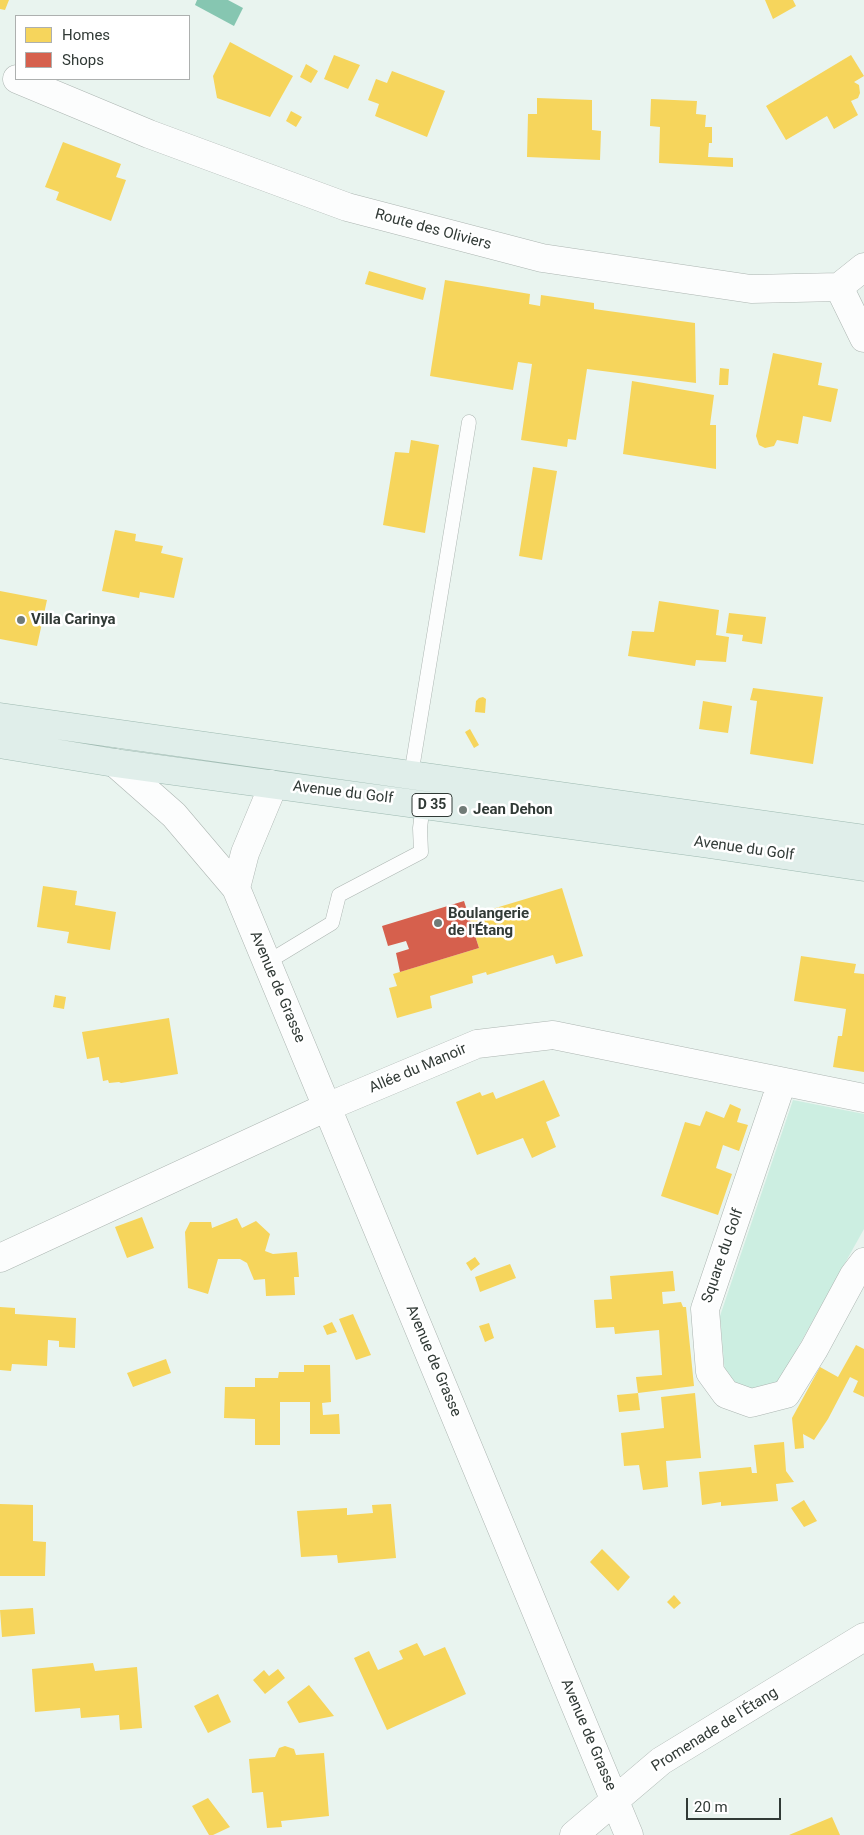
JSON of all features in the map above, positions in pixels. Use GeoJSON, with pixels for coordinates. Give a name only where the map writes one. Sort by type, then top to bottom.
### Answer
{"type":"FeatureCollection","features":[{"type":"Feature","properties":{"kind":"main road","name":"Avenue du Golf"},"geometry":{"type":"LineString","coordinates":[[0,717],[864,839]]}},
{"type":"Feature","properties":{"kind":"main road","name":"Avenue du Golf"},"geometry":{"type":"LineString","coordinates":[[0,744],[115,763],[423,804],[864,867]]}},
{"type":"Feature","properties":{"kind":"main road"},"geometry":{"type":"LineString","coordinates":[[206,746],[254,772],[270,784]]}},
{"type":"Feature","properties":{"kind":"street","name":"Route des Oliviers"},"geometry":{"type":"LineString","coordinates":[[0,72],[15,79]]}},
{"type":"Feature","properties":{"kind":"street","name":"Route des Oliviers"},"geometry":{"type":"LineString","coordinates":[[18,80],[149,134],[347,207],[533,256],[751,289],[838,288]]}},
{"type":"Feature","properties":{"kind":"street"},"geometry":{"type":"LineString","coordinates":[[864,268],[838,288],[864,338]]}},
{"type":"Feature","properties":{"kind":"street","name":"Avenue de Grasse"},"geometry":{"type":"LineString","coordinates":[[115,763],[174,815],[236,888],[629,1835]]}},
{"type":"Feature","properties":{"kind":"street"},"geometry":{"type":"LineString","coordinates":[[236,888],[245,853],[270,794],[270,784]]}},
{"type":"Feature","properties":{"kind":"street","name":"Allée du Manoir"},"geometry":{"type":"LineString","coordinates":[[0,1258],[327,1107],[477,1044],[553,1035],[864,1098]]}},
{"type":"Feature","properties":{"kind":"street","name":"Square du Golf"},"geometry":{"type":"LineString","coordinates":[[782,1082],[705,1309],[710,1372],[726,1394],[751,1403],[786,1394],[864,1262]]}},
{"type":"Feature","properties":{"kind":"street","name":"Promenade de l'Étang"},"geometry":{"type":"LineString","coordinates":[[574,1835],[661,1761],[864,1637]]}},
{"type":"Feature","properties":{"kind":"lane"},"geometry":{"type":"LineString","coordinates":[[411,775],[469,422]]}},
{"type":"Feature","properties":{"kind":"lane"},"geometry":{"type":"LineString","coordinates":[[266,963],[332,923],[339,895],[422,852],[420,828],[423,804]]}},
{"type":"Feature","properties":{"kind":"shaded area"},"geometry":{"type":"Polygon","coordinates":[[[197,0],[228,0],[243,8],[234,26],[195,5],[197,0]]]}},
{"type":"Feature","properties":{"kind":"shaded area"},"geometry":{"type":"Polygon","coordinates":[[[793,1100],[864,1114],[864,1229],[777,1385],[744,1393],[725,1374],[720,1316],[793,1100]]]}},
{"type":"Feature","properties":{"kind":"building: Homes"},"geometry":{"type":"Polygon","coordinates":[[[0,0],[9,0],[5,10],[0,9],[0,0]]]}},
{"type":"Feature","properties":{"kind":"building: Homes"},"geometry":{"type":"Polygon","coordinates":[[[765,0],[793,0],[796,6],[773,19],[765,0]]]}},
{"type":"Feature","properties":{"kind":"building: Homes"},"geometry":{"type":"Polygon","coordinates":[[[230,42],[293,76],[270,117],[217,98],[213,76],[230,42]]]}},
{"type":"Feature","properties":{"kind":"building: Homes"},"geometry":{"type":"Polygon","coordinates":[[[334,55],[360,65],[348,89],[324,79],[334,55]]]}},
{"type":"Feature","properties":{"kind":"building: Homes"},"geometry":{"type":"Polygon","coordinates":[[[851,55],[864,76],[854,82],[859,85],[860,93],[858,98],[851,101],[858,115],[834,129],[827,116],[786,140],[766,106],[851,55]]]}},
{"type":"Feature","properties":{"kind":"building: Homes"},"geometry":{"type":"Polygon","coordinates":[[[306,64],[318,71],[311,83],[300,77],[306,64]]]}},
{"type":"Feature","properties":{"kind":"building: Homes"},"geometry":{"type":"Polygon","coordinates":[[[392,71],[445,91],[427,137],[375,116],[379,104],[368,100],[376,79],[387,83],[392,71]]]}},
{"type":"Feature","properties":{"kind":"building: Homes"},"geometry":{"type":"Polygon","coordinates":[[[537,98],[592,100],[592,130],[601,131],[600,160],[527,157],[528,114],[537,114],[537,98]]]}},
{"type":"Feature","properties":{"kind":"building: Homes"},"geometry":{"type":"Polygon","coordinates":[[[651,99],[697,101],[696,114],[706,115],[705,127],[712,127],[712,143],[709,143],[708,157],[733,158],[733,167],[659,163],[660,127],[650,126],[651,99]]]}},
{"type":"Feature","properties":{"kind":"building: Homes"},"geometry":{"type":"Polygon","coordinates":[[[291,111],[302,117],[296,127],[286,121],[291,111]]]}},
{"type":"Feature","properties":{"kind":"building: Homes"},"geometry":{"type":"Polygon","coordinates":[[[63,142],[121,164],[116,177],[126,180],[111,221],[56,200],[59,192],[45,187],[63,142]]]}},
{"type":"Feature","properties":{"kind":"building: Homes"},"geometry":{"type":"Polygon","coordinates":[[[369,271],[426,288],[423,300],[365,284],[369,271]]]}},
{"type":"Feature","properties":{"kind":"building: Homes"},"geometry":{"type":"Polygon","coordinates":[[[445,280],[530,294],[529,304],[540,306],[541,295],[594,303],[594,309],[695,323],[696,383],[587,369],[576,440],[568,439],[567,447],[521,440],[532,364],[518,362],[513,390],[430,376],[445,280]]]}},
{"type":"Feature","properties":{"kind":"building: Homes"},"geometry":{"type":"Polygon","coordinates":[[[773,353],[822,363],[818,385],[838,389],[831,422],[803,416],[798,444],[777,440],[774,446],[765,448],[759,445],[756,436],[773,353]]]}},
{"type":"Feature","properties":{"kind":"building: Homes"},"geometry":{"type":"Polygon","coordinates":[[[720,368],[729,369],[728,385],[719,385],[720,368]]]}},
{"type":"Feature","properties":{"kind":"building: Homes"},"geometry":{"type":"Polygon","coordinates":[[[632,381],[714,395],[710,425],[716,425],[716,469],[623,454],[632,381]]]}},
{"type":"Feature","properties":{"kind":"building: Homes"},"geometry":{"type":"Polygon","coordinates":[[[411,440],[439,445],[425,533],[383,525],[395,452],[409,453],[411,440]]]}},
{"type":"Feature","properties":{"kind":"building: Homes"},"geometry":{"type":"Polygon","coordinates":[[[533,467],[557,471],[542,560],[519,556],[533,467]]]}},
{"type":"Feature","properties":{"kind":"building: Homes"},"geometry":{"type":"Polygon","coordinates":[[[115,530],[136,534],[135,541],[163,546],[161,553],[183,558],[174,598],[140,592],[139,598],[102,591],[115,530]]]}},
{"type":"Feature","properties":{"kind":"building: Homes","name":"Villa Carinya"},"geometry":{"type":"Polygon","coordinates":[[[0,591],[47,600],[37,646],[0,639],[0,591]]]}},
{"type":"Feature","properties":{"kind":"building: Homes"},"geometry":{"type":"Polygon","coordinates":[[[659,601],[719,610],[716,635],[729,637],[726,662],[696,660],[695,666],[628,656],[632,631],[654,632],[659,601]]]}},
{"type":"Feature","properties":{"kind":"building: Homes"},"geometry":{"type":"Polygon","coordinates":[[[729,613],[766,617],[762,644],[742,641],[743,635],[726,633],[729,613]]]}},
{"type":"Feature","properties":{"kind":"building: Homes"},"geometry":{"type":"Polygon","coordinates":[[[753,688],[823,697],[813,764],[750,754],[757,701],[750,700],[753,688]]]}},
{"type":"Feature","properties":{"kind":"building: Homes"},"geometry":{"type":"Polygon","coordinates":[[[483,697],[486,699],[485,713],[475,712],[476,701],[483,697]]]}},
{"type":"Feature","properties":{"kind":"building: Homes"},"geometry":{"type":"Polygon","coordinates":[[[703,701],[732,706],[728,733],[699,729],[703,701]]]}},
{"type":"Feature","properties":{"kind":"building: Homes"},"geometry":{"type":"Polygon","coordinates":[[[470,729],[479,745],[474,748],[465,732],[470,729]]]}},
{"type":"Feature","properties":{"kind":"building: Homes"},"geometry":{"type":"Polygon","coordinates":[[[43,886],[77,891],[75,905],[116,912],[110,950],[67,943],[69,932],[37,927],[43,886]]]}},
{"type":"Feature","properties":{"kind":"building: Homes"},"geometry":{"type":"Polygon","coordinates":[[[562,888],[583,956],[556,964],[553,955],[487,975],[486,972],[472,976],[473,983],[430,996],[432,1008],[397,1018],[389,988],[397,986],[393,974],[479,948],[469,916],[562,888]]]}},
{"type":"Feature","properties":{"kind":"building: Homes"},"geometry":{"type":"Polygon","coordinates":[[[801,956],[856,964],[854,973],[864,974],[864,1072],[833,1067],[838,1036],[842,1036],[846,1009],[794,1001],[801,956]]]}},
{"type":"Feature","properties":{"kind":"building: Homes"},"geometry":{"type":"Polygon","coordinates":[[[55,995],[66,997],[64,1009],[53,1007],[55,995]]]}},
{"type":"Feature","properties":{"kind":"building: Homes"},"geometry":{"type":"Polygon","coordinates":[[[169,1018],[178,1074],[121,1083],[109,1083],[108,1080],[103,1081],[99,1057],[87,1059],[82,1032],[169,1018]]]}},
{"type":"Feature","properties":{"kind":"building: Homes"},"geometry":{"type":"Polygon","coordinates":[[[544,1080],[560,1116],[546,1122],[556,1147],[532,1158],[523,1138],[477,1155],[456,1102],[480,1092],[482,1096],[493,1092],[496,1099],[544,1080]]]}},
{"type":"Feature","properties":{"kind":"building: Homes"},"geometry":{"type":"Polygon","coordinates":[[[730,1104],[741,1109],[737,1122],[748,1125],[739,1151],[723,1145],[716,1168],[732,1174],[718,1215],[661,1196],[685,1122],[700,1126],[706,1111],[724,1118],[730,1104]]]}},
{"type":"Feature","properties":{"kind":"building: Homes"},"geometry":{"type":"Polygon","coordinates":[[[142,1217],[154,1248],[127,1258],[115,1227],[142,1217]]]}},
{"type":"Feature","properties":{"kind":"building: Homes"},"geometry":{"type":"Polygon","coordinates":[[[237,1218],[242,1228],[256,1221],[270,1234],[265,1251],[273,1254],[297,1252],[299,1277],[294,1277],[295,1295],[266,1296],[265,1279],[254,1280],[247,1263],[240,1259],[218,1259],[208,1294],[188,1288],[185,1232],[190,1222],[211,1222],[212,1228],[237,1218]]]}},
{"type":"Feature","properties":{"kind":"building: Homes"},"geometry":{"type":"Polygon","coordinates":[[[475,1257],[480,1264],[471,1271],[466,1263],[475,1257]]]}},
{"type":"Feature","properties":{"kind":"building: Homes"},"geometry":{"type":"Polygon","coordinates":[[[510,1264],[516,1278],[480,1292],[475,1277],[510,1264]]]}},
{"type":"Feature","properties":{"kind":"building: Homes"},"geometry":{"type":"Polygon","coordinates":[[[673,1271],[675,1291],[662,1292],[663,1304],[681,1302],[683,1307],[686,1307],[694,1386],[638,1393],[636,1377],[662,1375],[659,1330],[615,1334],[614,1327],[596,1328],[594,1300],[612,1299],[610,1276],[673,1271]]]}},
{"type":"Feature","properties":{"kind":"building: Homes"},"geometry":{"type":"Polygon","coordinates":[[[0,1307],[15,1308],[15,1314],[76,1318],[75,1348],[59,1347],[59,1341],[48,1340],[47,1366],[12,1364],[11,1371],[0,1370],[0,1307]]]}},
{"type":"Feature","properties":{"kind":"building: Homes"},"geometry":{"type":"Polygon","coordinates":[[[353,1314],[371,1355],[356,1360],[339,1319],[353,1314]]]}},
{"type":"Feature","properties":{"kind":"building: Homes"},"geometry":{"type":"Polygon","coordinates":[[[332,1322],[337,1332],[327,1335],[323,1326],[332,1322]]]}},
{"type":"Feature","properties":{"kind":"building: Homes"},"geometry":{"type":"Polygon","coordinates":[[[489,1323],[494,1338],[485,1342],[479,1326],[489,1323]]]}},
{"type":"Feature","properties":{"kind":"building: Homes"},"geometry":{"type":"Polygon","coordinates":[[[856,1345],[864,1349],[864,1397],[853,1392],[858,1381],[850,1377],[828,1419],[814,1440],[803,1434],[804,1448],[795,1449],[792,1418],[820,1367],[838,1377],[856,1345]]]}},
{"type":"Feature","properties":{"kind":"building: Homes"},"geometry":{"type":"Polygon","coordinates":[[[166,1359],[171,1373],[133,1387],[127,1373],[166,1359]]]}},
{"type":"Feature","properties":{"kind":"building: Homes"},"geometry":{"type":"Polygon","coordinates":[[[304,1365],[330,1365],[331,1402],[322,1403],[323,1415],[339,1414],[340,1434],[310,1434],[310,1402],[280,1402],[280,1445],[255,1445],[255,1419],[224,1418],[225,1387],[255,1387],[255,1378],[278,1378],[279,1372],[304,1372],[304,1365]]]}},
{"type":"Feature","properties":{"kind":"building: Homes"},"geometry":{"type":"Polygon","coordinates":[[[638,1393],[640,1410],[619,1412],[617,1395],[638,1393]]]}},
{"type":"Feature","properties":{"kind":"building: Homes"},"geometry":{"type":"Polygon","coordinates":[[[695,1393],[701,1458],[666,1461],[668,1487],[643,1490],[639,1465],[624,1466],[621,1433],[664,1428],[661,1397],[695,1393]]]}},
{"type":"Feature","properties":{"kind":"building: Homes"},"geometry":{"type":"Polygon","coordinates":[[[784,1442],[786,1471],[794,1482],[776,1484],[778,1501],[721,1506],[721,1502],[702,1505],[699,1472],[751,1467],[752,1473],[757,1473],[754,1445],[784,1442]]]}},
{"type":"Feature","properties":{"kind":"building: Homes"},"geometry":{"type":"Polygon","coordinates":[[[804,1500],[817,1521],[804,1527],[791,1508],[804,1500]]]}},
{"type":"Feature","properties":{"kind":"building: Homes"},"geometry":{"type":"Polygon","coordinates":[[[0,1504],[33,1505],[33,1541],[46,1542],[45,1576],[0,1576],[0,1504]]]}},
{"type":"Feature","properties":{"kind":"building: Homes"},"geometry":{"type":"Polygon","coordinates":[[[391,1504],[396,1558],[338,1563],[337,1555],[301,1557],[297,1511],[347,1508],[347,1515],[373,1513],[372,1505],[391,1504]]]}},
{"type":"Feature","properties":{"kind":"building: Homes"},"geometry":{"type":"Polygon","coordinates":[[[602,1549],[630,1577],[618,1591],[590,1562],[602,1549]]]}},
{"type":"Feature","properties":{"kind":"building: Homes"},"geometry":{"type":"Polygon","coordinates":[[[674,1595],[681,1603],[674,1609],[667,1602],[674,1595]]]}},
{"type":"Feature","properties":{"kind":"building: Homes"},"geometry":{"type":"Polygon","coordinates":[[[33,1608],[35,1634],[2,1637],[0,1610],[33,1608]]]}},
{"type":"Feature","properties":{"kind":"building: Homes"},"geometry":{"type":"Polygon","coordinates":[[[417,1643],[424,1656],[445,1647],[466,1694],[387,1730],[354,1658],[369,1651],[378,1670],[403,1659],[399,1651],[417,1643]]]}},
{"type":"Feature","properties":{"kind":"building: Homes"},"geometry":{"type":"Polygon","coordinates":[[[93,1663],[95,1671],[137,1667],[142,1728],[120,1730],[119,1715],[81,1718],[80,1708],[35,1712],[32,1669],[93,1663]]]}},
{"type":"Feature","properties":{"kind":"building: Homes"},"geometry":{"type":"Polygon","coordinates":[[[278,1669],[285,1678],[265,1694],[253,1680],[264,1670],[269,1676],[278,1669]]]}},
{"type":"Feature","properties":{"kind":"building: Homes"},"geometry":{"type":"Polygon","coordinates":[[[309,1685],[334,1716],[299,1723],[287,1702],[309,1685]]]}},
{"type":"Feature","properties":{"kind":"building: Homes"},"geometry":{"type":"Polygon","coordinates":[[[218,1694],[231,1722],[208,1733],[194,1706],[218,1694]]]}},
{"type":"Feature","properties":{"kind":"building: Homes"},"geometry":{"type":"Polygon","coordinates":[[[285,1746],[294,1749],[296,1755],[324,1753],[329,1816],[281,1821],[282,1827],[267,1828],[263,1792],[252,1793],[249,1759],[275,1757],[279,1748],[285,1746]]]}},
{"type":"Feature","properties":{"kind":"building: Homes"},"geometry":{"type":"Polygon","coordinates":[[[208,1798],[230,1827],[213,1835],[209,1835],[192,1806],[208,1798]]]}},
{"type":"Feature","properties":{"kind":"building: Homes"},"geometry":{"type":"Polygon","coordinates":[[[832,1817],[840,1835],[789,1835],[832,1817]]]}},
{"type":"Feature","properties":{"kind":"building: Shops"},"geometry":{"type":"Polygon","coordinates":[[[464,901],[479,948],[400,972],[396,953],[409,949],[406,941],[388,946],[382,926],[464,901]]]}},
{"type":"Feature","properties":{"kind":"place","name":"Villa Carinya"},"geometry":{"type":"Point","coordinates":[21,620]}},
{"type":"Feature","properties":{"kind":"place","name":"Jean Dehon"},"geometry":{"type":"Point","coordinates":[463,810]}},
{"type":"Feature","properties":{"kind":"place","name":"Boulangerie de l'Étang"},"geometry":{"type":"Point","coordinates":[438,923]}}]}
